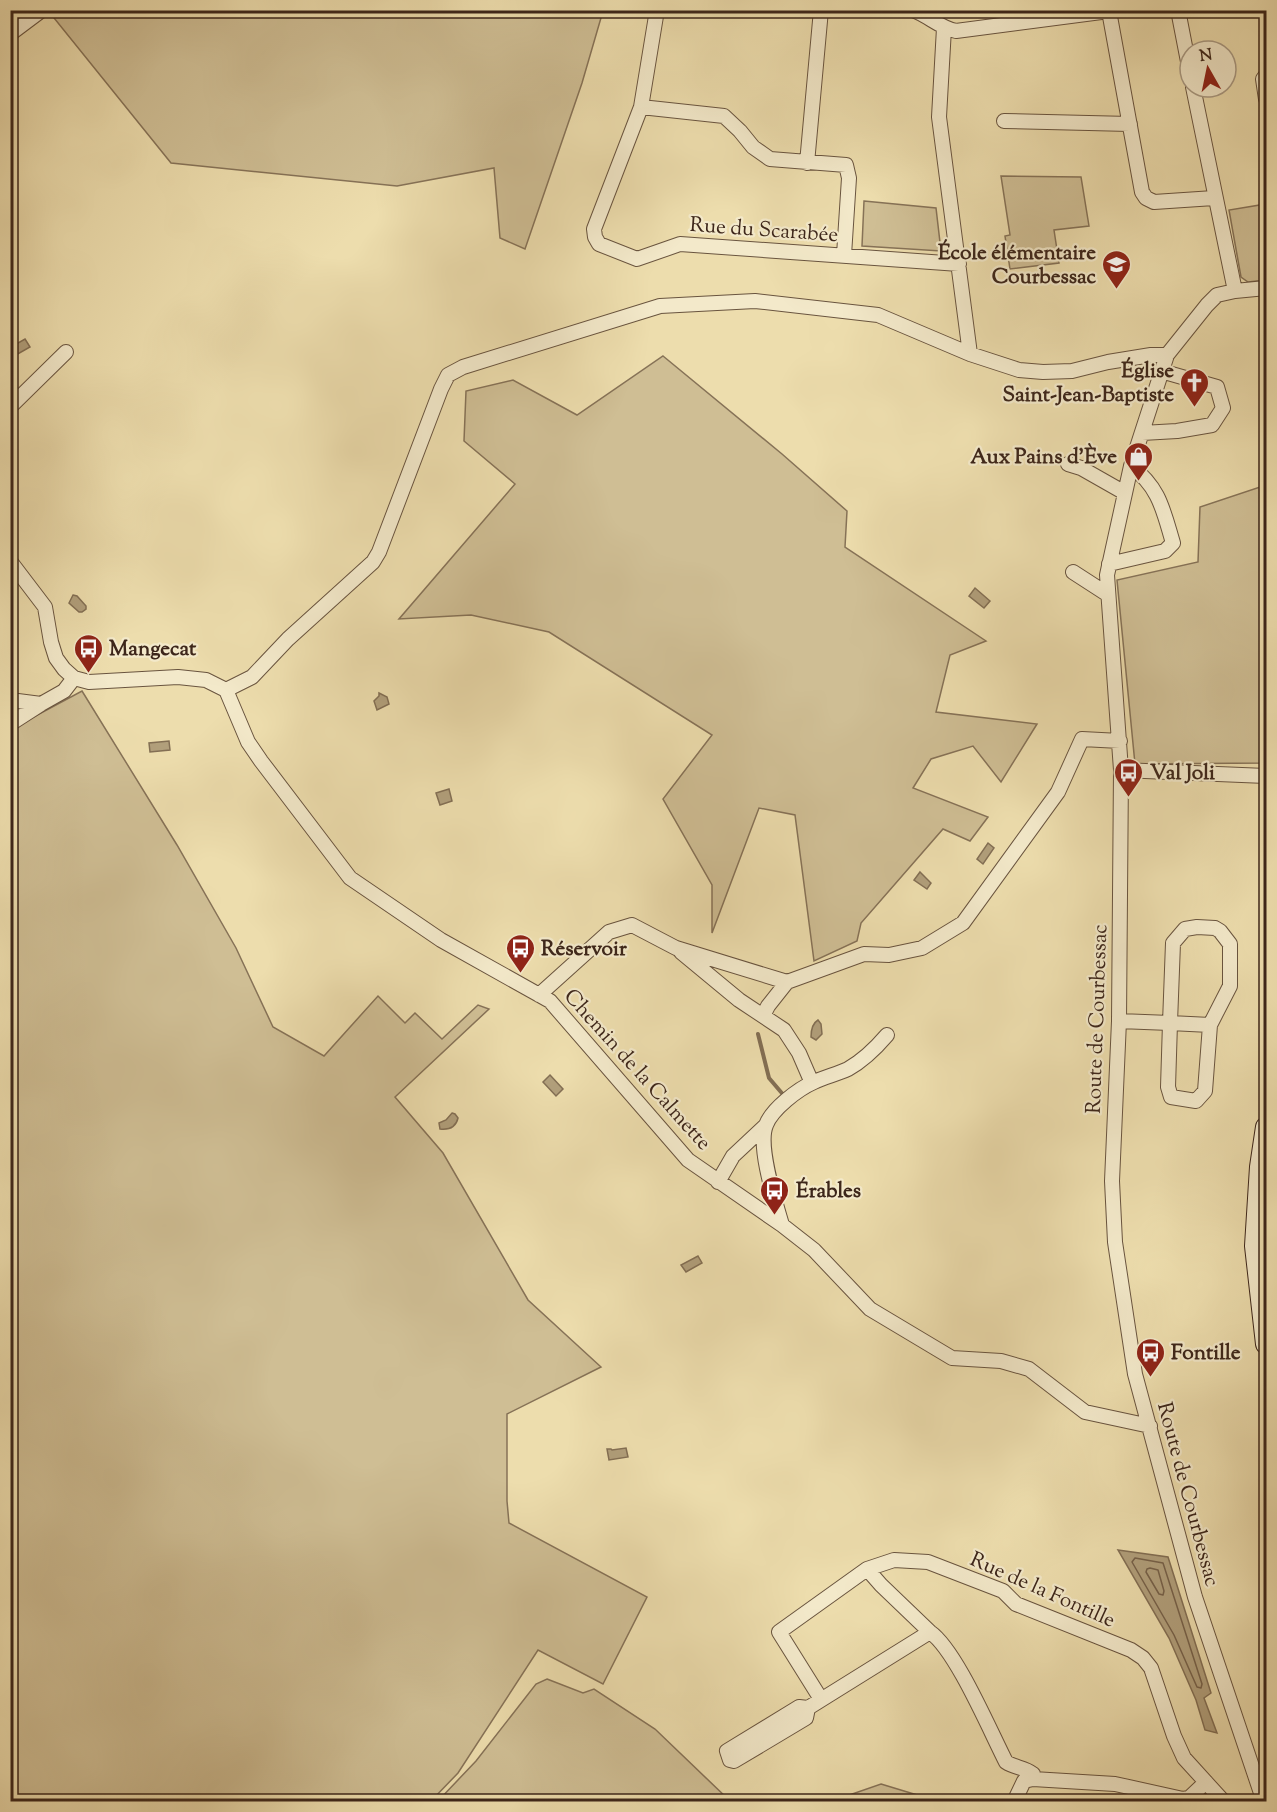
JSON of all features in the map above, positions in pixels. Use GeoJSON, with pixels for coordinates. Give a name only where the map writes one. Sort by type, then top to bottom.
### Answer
{"type":"FeatureCollection","features":[{"type":"Feature","properties":{"kind":"street"},"geometry":{"type":"LineString","coordinates":[[10,34],[42,10]]}},
{"type":"Feature","properties":{"kind":"street","name":"Rue du Scarabée"},"geometry":{"type":"LineString","coordinates":[[657,10],[641,107],[594,229],[599,244],[637,259],[680,244],[959,264]]}},
{"type":"Feature","properties":{"kind":"street"},"geometry":{"type":"LineString","coordinates":[[807,163],[821,10]]}},
{"type":"Feature","properties":{"kind":"street"},"geometry":{"type":"LineString","coordinates":[[913,10],[944,28],[956,31],[1109,11],[1142,192],[1146,198],[1154,202],[1214,198]]}},
{"type":"Feature","properties":{"kind":"street"},"geometry":{"type":"LineString","coordinates":[[1178,10],[1184,39]]}},
{"type":"Feature","properties":{"kind":"street"},"geometry":{"type":"LineString","coordinates":[[944,28],[939,117],[970,354]]}},
{"type":"Feature","properties":{"kind":"street"},"geometry":{"type":"LineString","coordinates":[[1266,75],[1263,79],[1266,99]]}},
{"type":"Feature","properties":{"kind":"street"},"geometry":{"type":"LineString","coordinates":[[1195,99],[1234,291]]}},
{"type":"Feature","properties":{"kind":"street"},"geometry":{"type":"LineString","coordinates":[[641,107],[724,116],[753,147],[770,159],[846,165],[849,178],[844,255]]}},
{"type":"Feature","properties":{"kind":"street"},"geometry":{"type":"LineString","coordinates":[[1004,121],[1130,124]]}},
{"type":"Feature","properties":{"kind":"street","name":"Route de Courbessac"},"geometry":{"type":"LineString","coordinates":[[1264,1802],[1195,1597],[1135,1374],[1115,1242],[1112,1181],[1119,1021],[1121,770],[1107,575],[1131,466],[1167,355],[1217,295],[1266,288]]}},
{"type":"Feature","properties":{"kind":"street"},"geometry":{"type":"LineString","coordinates":[[10,561],[45,607],[56,658],[74,678],[89,682],[178,677],[206,680],[226,690],[252,677],[288,639],[373,562],[379,552],[441,389],[448,375],[463,367],[660,306],[755,301],[878,315],[970,354],[1019,370],[1050,373],[1072,371],[1108,362],[1151,355],[1167,355]]}},
{"type":"Feature","properties":{"kind":"street"},"geometry":{"type":"LineString","coordinates":[[10,407],[66,352]]}},
{"type":"Feature","properties":{"kind":"street"},"geometry":{"type":"LineString","coordinates":[[1142,433],[1178,431],[1212,425],[1223,408],[1217,387],[1161,371]]}},
{"type":"Feature","properties":{"kind":"street"},"geometry":{"type":"LineString","coordinates":[[1068,464],[1081,468],[1125,493]]}},
{"type":"Feature","properties":{"kind":"street"},"geometry":{"type":"LineString","coordinates":[[1109,564],[1165,550],[1173,543],[1158,495],[1131,466]]}},
{"type":"Feature","properties":{"kind":"street"},"geometry":{"type":"LineString","coordinates":[[1074,572],[1107,594]]}},
{"type":"Feature","properties":{"kind":"street"},"geometry":{"type":"LineString","coordinates":[[10,724],[64,691],[74,678]]}},
{"type":"Feature","properties":{"kind":"street","name":"Chemin de la Calmette"},"geometry":{"type":"LineString","coordinates":[[226,690],[248,742],[350,878],[441,940],[550,1001],[688,1160],[814,1250],[870,1310],[952,1358],[1001,1361],[1029,1369],[1085,1412],[1150,1426]]}},
{"type":"Feature","properties":{"kind":"street"},"geometry":{"type":"LineString","coordinates":[[10,700],[41,704]]}},
{"type":"Feature","properties":{"kind":"street"},"geometry":{"type":"LineString","coordinates":[[763,1016],[787,982],[864,954],[889,955],[922,948],[963,922],[1058,792],[1082,739],[1120,741]]}},
{"type":"Feature","properties":{"kind":"street"},"geometry":{"type":"LineString","coordinates":[[1121,770],[1266,776]]}},
{"type":"Feature","properties":{"kind":"street"},"geometry":{"type":"LineString","coordinates":[[539,995],[609,932],[632,925],[676,948],[787,982]]}},
{"type":"Feature","properties":{"kind":"street"},"geometry":{"type":"LineString","coordinates":[[1215,928],[1230,944],[1230,986],[1210,1025],[1205,1091],[1196,1101],[1172,1097],[1168,1087],[1173,943],[1185,929],[1215,928]]}},
{"type":"Feature","properties":{"kind":"street"},"geometry":{"type":"LineString","coordinates":[[676,948],[739,1000],[784,1030],[799,1053],[812,1083]]}},
{"type":"Feature","properties":{"kind":"street"},"geometry":{"type":"LineString","coordinates":[[1119,1021],[1210,1025]]}},
{"type":"Feature","properties":{"kind":"street"},"geometry":{"type":"LineString","coordinates":[[718,1182],[733,1156],[765,1126],[784,1102],[812,1083],[848,1069],[870,1054],[887,1035]]}},
{"type":"Feature","properties":{"kind":"street"},"geometry":{"type":"LineString","coordinates":[[765,1126],[764,1146],[770,1182],[782,1226]]}},
{"type":"Feature","properties":{"kind":"street"},"geometry":{"type":"LineString","coordinates":[[1266,1126],[1260,1167],[1255,1246],[1266,1344]]}},
{"type":"Feature","properties":{"kind":"street","name":"Rue de la Fontille"},"geometry":{"type":"LineString","coordinates":[[824,1698],[819,1695],[779,1632],[867,1569],[894,1560],[928,1562],[985,1583],[1004,1592],[1016,1604],[1143,1658],[1151,1668],[1173,1736],[1185,1758],[1224,1802]]}},
{"type":"Feature","properties":{"kind":"street"},"geometry":{"type":"LineString","coordinates":[[867,1569],[938,1638],[959,1669],[1006,1762],[1026,1768],[1033,1774],[1033,1779]]}},
{"type":"Feature","properties":{"kind":"street"},"geometry":{"type":"LineString","coordinates":[[808,1708],[806,1718],[734,1761],[727,1756],[727,1751],[799,1707],[808,1708],[930,1632]]}},
{"type":"Feature","properties":{"kind":"street"},"geometry":{"type":"LineString","coordinates":[[1014,1802],[1024,1781],[1033,1779],[1115,1784],[1183,1799],[1190,1798],[1206,1782]]}},
{"type":"Feature","properties":{"kind":"shaded area"},"geometry":{"type":"Polygon","coordinates":[[[52,10],[603,11],[582,83],[525,249],[500,238],[494,168],[397,186],[171,163],[50,13],[52,10]]]}},
{"type":"Feature","properties":{"kind":"shaded area"},"geometry":{"type":"Polygon","coordinates":[[[1001,176],[1081,177],[1089,226],[1054,230],[1059,263],[1010,269],[1005,236],[1010,235],[1001,176]]]}},
{"type":"Feature","properties":{"kind":"shaded area"},"geometry":{"type":"Polygon","coordinates":[[[864,201],[936,208],[941,251],[862,246],[864,201]]]}},
{"type":"Feature","properties":{"kind":"shaded area"},"geometry":{"type":"Polygon","coordinates":[[[1266,204],[1266,280],[1248,282],[1241,277],[1229,210],[1266,204]]]}},
{"type":"Feature","properties":{"kind":"shaded area"},"geometry":{"type":"Polygon","coordinates":[[[663,356],[847,511],[845,547],[986,641],[950,655],[936,712],[1037,724],[1001,782],[973,746],[931,759],[913,788],[988,817],[970,841],[943,829],[861,923],[857,941],[814,961],[795,815],[759,808],[712,933],[712,885],[663,799],[712,735],[549,632],[471,615],[399,619],[515,484],[464,441],[466,391],[513,380],[577,415],[663,356]]]}},
{"type":"Feature","properties":{"kind":"shaded area"},"geometry":{"type":"Polygon","coordinates":[[[1266,485],[1266,763],[1135,764],[1117,580],[1198,562],[1200,507],[1266,485]]]}},
{"type":"Feature","properties":{"kind":"shaded area"},"geometry":{"type":"Polygon","coordinates":[[[82,691],[177,845],[236,948],[273,1027],[324,1056],[378,996],[405,1023],[415,1013],[442,1039],[478,1005],[489,1009],[395,1097],[443,1153],[528,1300],[601,1367],[507,1414],[509,1523],[647,1597],[603,1684],[538,1650],[458,1773],[431,1801],[11,1802],[11,729],[82,691]]]}},
{"type":"Feature","properties":{"kind":"shaded area"},"geometry":{"type":"Polygon","coordinates":[[[547,1679],[583,1693],[594,1689],[655,1729],[730,1801],[438,1801],[476,1761],[536,1684],[547,1679]]]}},
{"type":"Feature","properties":{"kind":"shaded area"},"geometry":{"type":"Polygon","coordinates":[[[881,1784],[937,1801],[832,1801],[881,1784]]]}},
{"type":"Feature","properties":{"kind":"water"},"geometry":{"type":"Polygon","coordinates":[[[25,339],[30,347],[16,355],[11,347],[25,339]]]}},
{"type":"Feature","properties":{"kind":"water"},"geometry":{"type":"Polygon","coordinates":[[[975,588],[990,601],[984,608],[969,596],[975,588]]]}},
{"type":"Feature","properties":{"kind":"water"},"geometry":{"type":"Polygon","coordinates":[[[73,595],[77,596],[86,606],[82,612],[69,603],[73,595]]]}},
{"type":"Feature","properties":{"kind":"water"},"geometry":{"type":"Polygon","coordinates":[[[379,693],[387,697],[389,704],[377,710],[374,701],[379,693]]]}},
{"type":"Feature","properties":{"kind":"water"},"geometry":{"type":"Polygon","coordinates":[[[169,741],[170,750],[150,752],[149,743],[169,741]]]}},
{"type":"Feature","properties":{"kind":"water"},"geometry":{"type":"Polygon","coordinates":[[[449,789],[452,801],[440,805],[436,793],[449,789]]]}},
{"type":"Feature","properties":{"kind":"water"},"geometry":{"type":"Polygon","coordinates":[[[988,843],[994,848],[983,864],[977,859],[988,843]]]}},
{"type":"Feature","properties":{"kind":"water"},"geometry":{"type":"Polygon","coordinates":[[[920,872],[931,883],[927,889],[914,880],[920,872]]]}},
{"type":"Feature","properties":{"kind":"water"},"geometry":{"type":"Polygon","coordinates":[[[818,1020],[822,1034],[816,1040],[811,1037],[811,1034],[818,1020]]]}},
{"type":"Feature","properties":{"kind":"water"},"geometry":{"type":"Polygon","coordinates":[[[550,1075],[563,1089],[556,1096],[543,1082],[550,1075]]]}},
{"type":"Feature","properties":{"kind":"water"},"geometry":{"type":"Polygon","coordinates":[[[452,1113],[458,1118],[456,1124],[440,1129],[439,1123],[446,1120],[452,1113]]]}},
{"type":"Feature","properties":{"kind":"water"},"geometry":{"type":"Polygon","coordinates":[[[698,1256],[702,1263],[686,1272],[681,1265],[698,1256]]]}},
{"type":"Feature","properties":{"kind":"water"},"geometry":{"type":"Polygon","coordinates":[[[626,1448],[628,1457],[609,1460],[607,1449],[626,1448]]]}},
{"type":"Feature","properties":{"kind":"water"},"geometry":{"type":"Polygon","coordinates":[[[1118,1550],[1168,1557],[1211,1693],[1204,1698],[1217,1733],[1205,1730],[1196,1700],[1169,1638],[1118,1550]]]}},
{"type":"Feature","properties":{"kind":"waterway"},"geometry":{"type":"LineString","coordinates":[[758,1034],[769,1078],[786,1098]]}},
{"type":"Feature","properties":{"kind":"place","name":"École élémentaire Courbessac"},"geometry":{"type":"Point","coordinates":[1117,290]}},
{"type":"Feature","properties":{"kind":"place","name":"Église Saint-Jean-Baptiste"},"geometry":{"type":"Point","coordinates":[1195,408]}},
{"type":"Feature","properties":{"kind":"place","name":"Aux Pains d'Ève"},"geometry":{"type":"Point","coordinates":[1138,482]}},
{"type":"Feature","properties":{"kind":"place","name":"Mangecat"},"geometry":{"type":"Point","coordinates":[88,674]}},
{"type":"Feature","properties":{"kind":"place","name":"Val Joli"},"geometry":{"type":"Point","coordinates":[1129,798]}},
{"type":"Feature","properties":{"kind":"place","name":"Réservoir"},"geometry":{"type":"Point","coordinates":[520,974]}},
{"type":"Feature","properties":{"kind":"place","name":"Érables"},"geometry":{"type":"Point","coordinates":[775,1216]}},
{"type":"Feature","properties":{"kind":"place","name":"Fontille"},"geometry":{"type":"Point","coordinates":[1150,1378]}}]}
